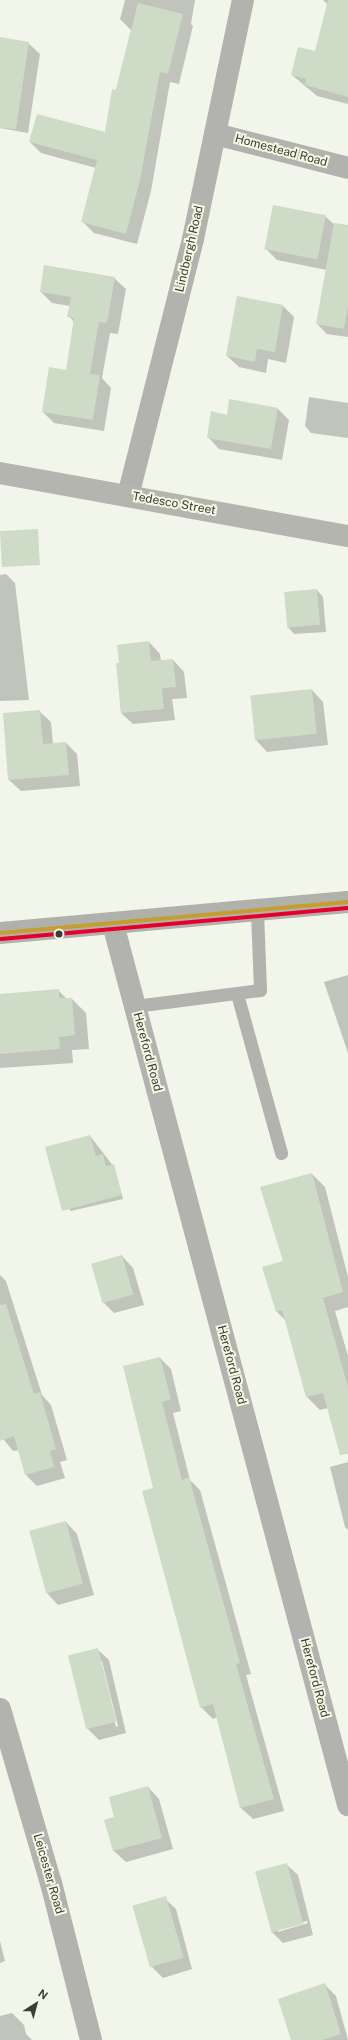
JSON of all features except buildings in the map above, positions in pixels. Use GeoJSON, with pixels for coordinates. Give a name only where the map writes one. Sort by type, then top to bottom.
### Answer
{"type":"FeatureCollection","features":[{"type":"Feature","properties":{"kind":"main road","name":"Tedesco Street"},"geometry":{"type":"LineString","coordinates":[[0,474],[348,536]]}},
{"type":"Feature","properties":{"kind":"main road"},"geometry":{"type":"LineString","coordinates":[[0,933],[348,902]]}},
{"type":"Feature","properties":{"kind":"street","name":"Lindbergh Road"},"geometry":{"type":"LineString","coordinates":[[128,496],[192,247],[214,134],[243,0]]}},
{"type":"Feature","properties":{"kind":"street","name":"Homestead Road"},"geometry":{"type":"LineString","coordinates":[[214,134],[348,168]]}},
{"type":"Feature","properties":{"kind":"street","name":"Hereford Road"},"geometry":{"type":"LineString","coordinates":[[113,924],[348,1806]]}},
{"type":"Feature","properties":{"kind":"street","name":"Leicester Road"},"geometry":{"type":"LineString","coordinates":[[0,1709],[51,1883],[91,2040]]}},
{"type":"Feature","properties":{"kind":"lane"},"geometry":{"type":"LineString","coordinates":[[135,1006],[260,990],[257,911]]}},
{"type":"Feature","properties":{"kind":"lane"},"geometry":{"type":"LineString","coordinates":[[237,994],[281,1152]]}},
{"type":"Feature","properties":{"kind":"transit line"},"geometry":{"type":"LineString","coordinates":[[0,933],[348,902]]}},
{"type":"Feature","properties":{"kind":"transit line"},"geometry":{"type":"LineString","coordinates":[[1,939],[348,908]]}}]}
